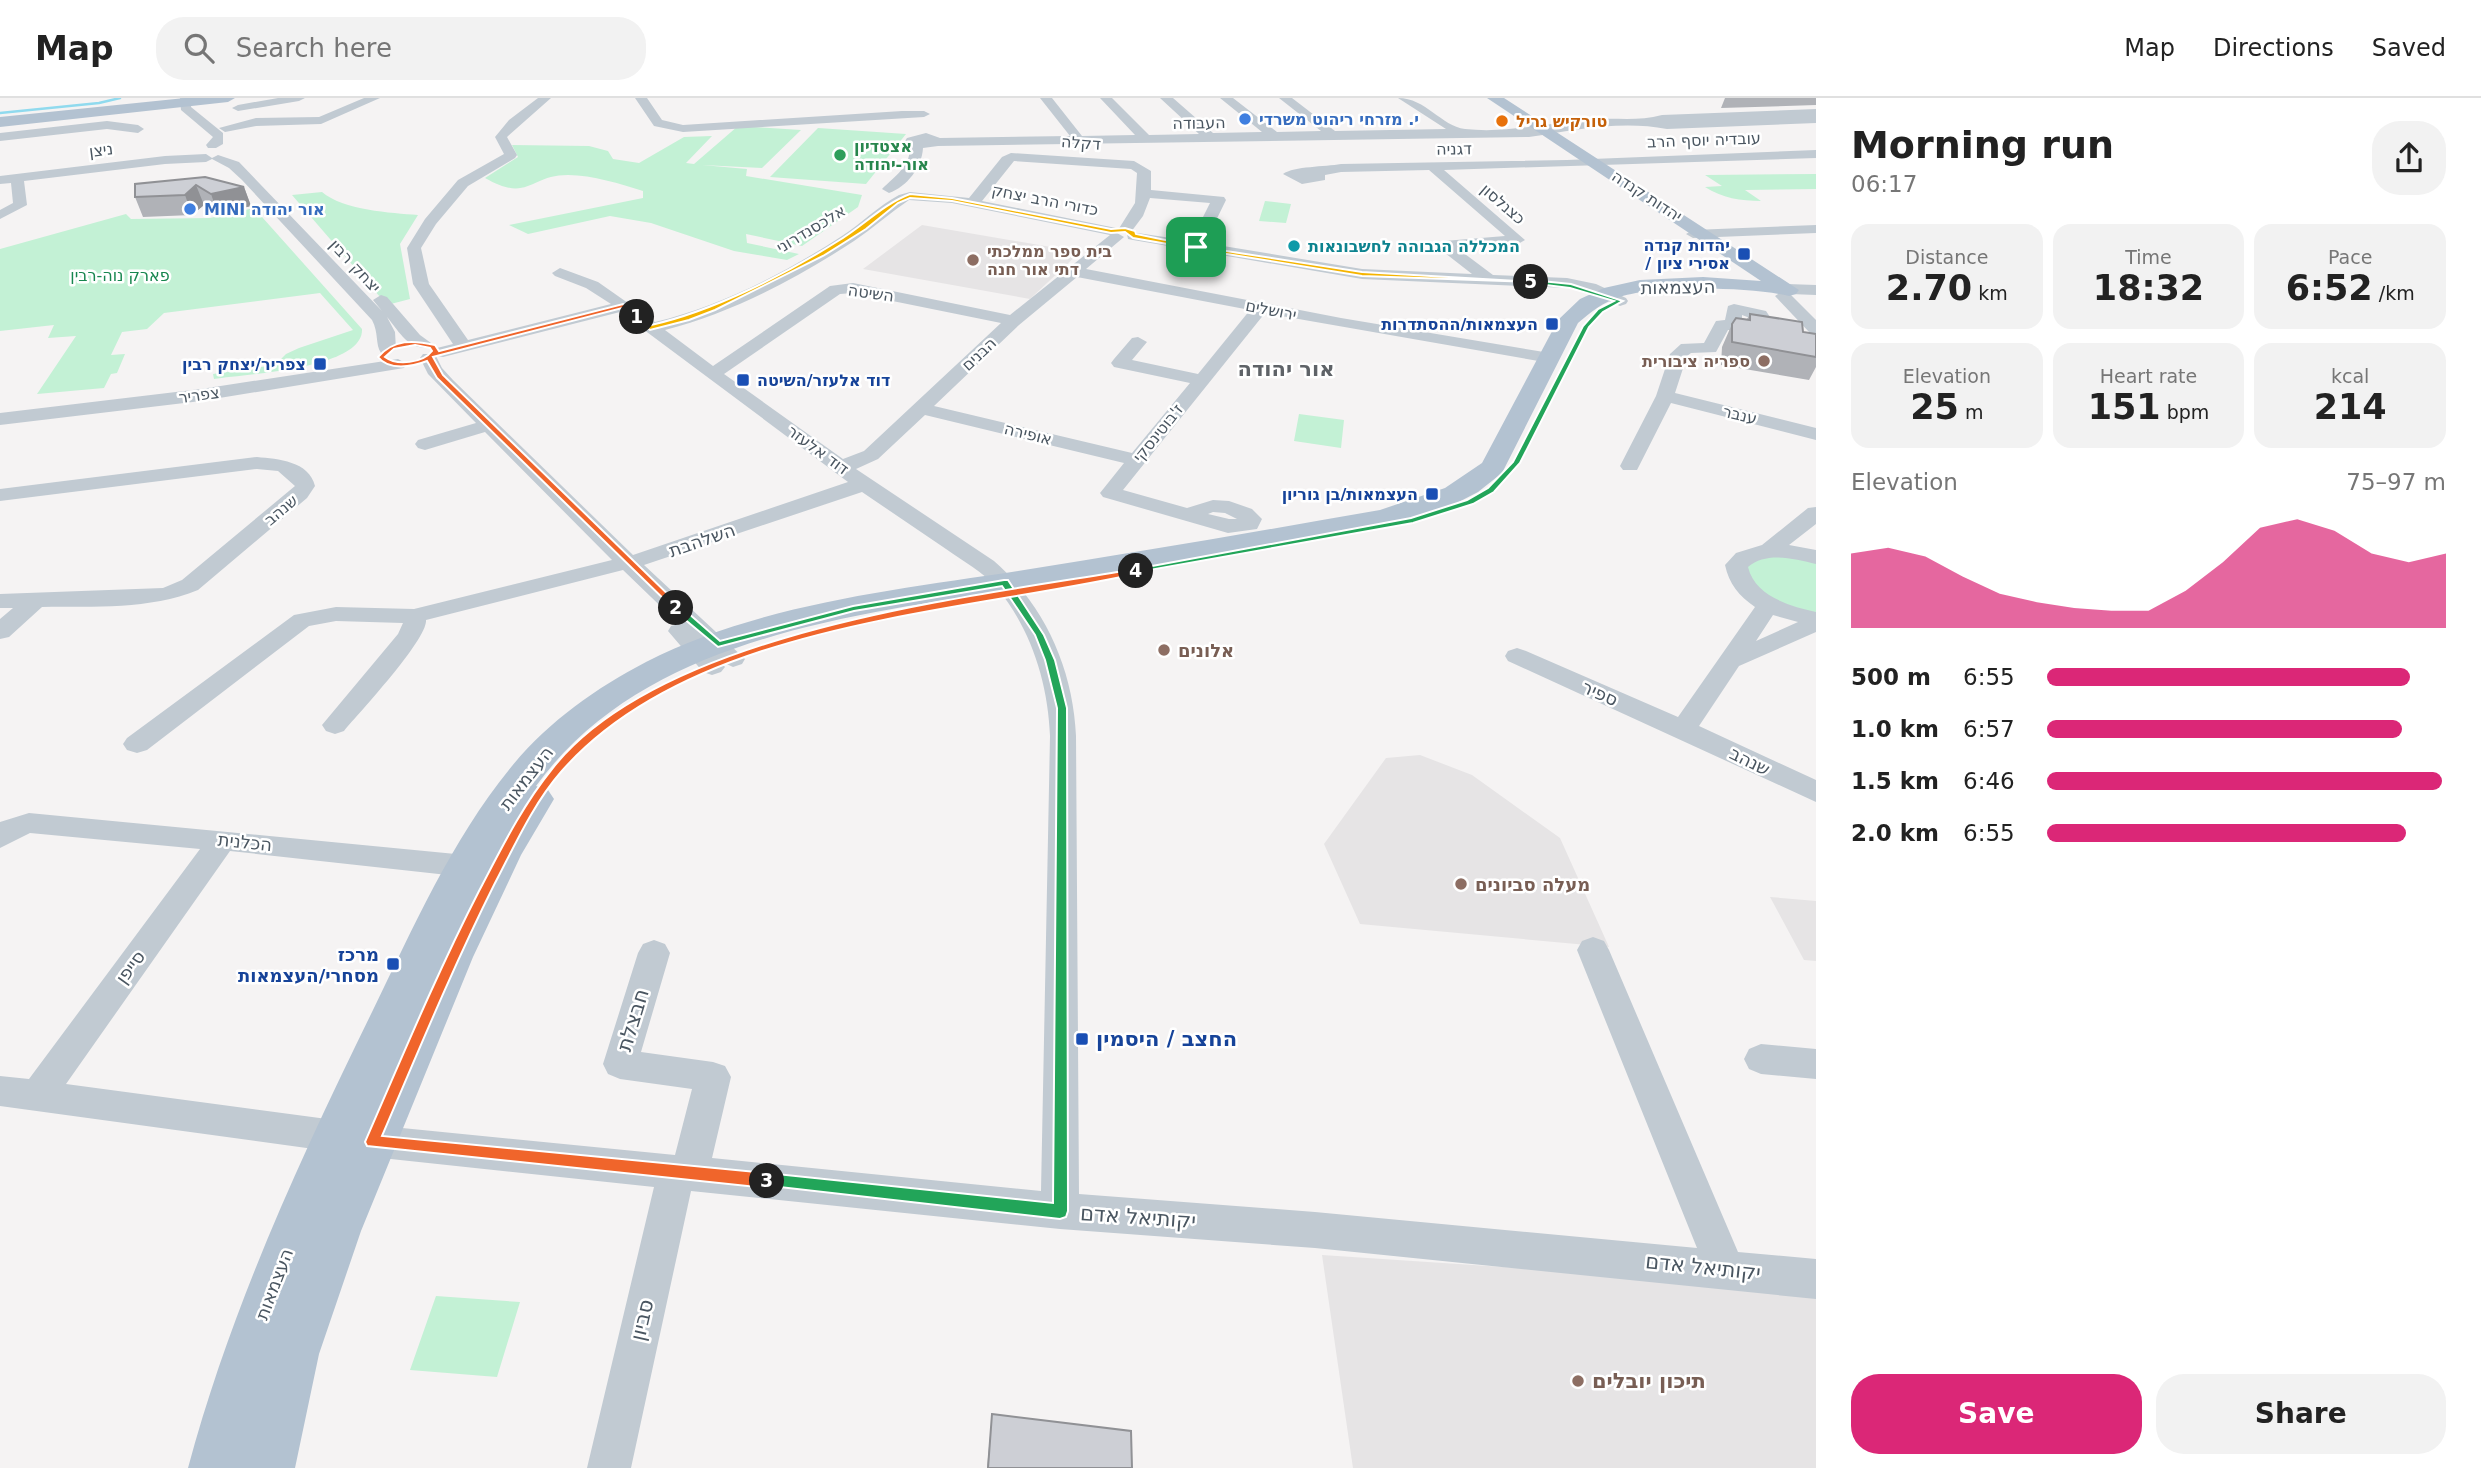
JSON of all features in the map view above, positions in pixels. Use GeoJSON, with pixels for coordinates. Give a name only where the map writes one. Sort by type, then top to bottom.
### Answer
{"type":"FeatureCollection","features":[{"type":"Feature","properties":{"kind":"main road"},"geometry":{"type":"LineString","coordinates":[[0,120],[197,106],[228,98]]}},
{"type":"Feature","properties":{"kind":"main road"},"geometry":{"type":"LineString","coordinates":[[0,120],[197,106],[240,98]]}},
{"type":"Feature","properties":{"kind":"main road","name":"יהדות קנדה"},"geometry":{"type":"LineString","coordinates":[[1479,98],[1588,162],[1800,298]]}},
{"type":"Feature","properties":{"kind":"main road","name":"יהדות קנדה"},"geometry":{"type":"LineString","coordinates":[[1494,98],[1517,103],[1538,131]]}},
{"type":"Feature","properties":{"kind":"main road","name":"העצמאות"},"geometry":{"type":"LineString","coordinates":[[217,1468],[248,1353],[296,1228],[354,1139],[479,871],[578,746],[631,706],[715,656],[1009,588],[1381,518],[1438,501],[1474,483],[1493,467],[1555,362],[1574,314],[1609,297],[1655,285],[1800,298]]}},
{"type":"Feature","properties":{"kind":"main road","name":"העצמאות"},"geometry":{"type":"LineString","coordinates":[[1609,297],[1656,293],[1740,294],[1770,301],[1800,298]]}},
{"type":"Feature","properties":{"kind":"main road","name":"העצמאות"},"geometry":{"type":"LineString","coordinates":[[266,1468],[279,1400],[295,1342],[335,1231],[354,1139]]}},
{"type":"Feature","properties":{"kind":"street"},"geometry":{"type":"LineString","coordinates":[[197,106],[299,98]]}},
{"type":"Feature","properties":{"kind":"street"},"geometry":{"type":"LineString","coordinates":[[225,128],[256,121],[321,120],[374,98]]}},
{"type":"Feature","properties":{"kind":"street"},"geometry":{"type":"LineString","coordinates":[[459,346],[421,284],[414,248],[430,222],[463,183],[511,155],[502,144],[502,136],[513,123],[545,98]]}},
{"type":"Feature","properties":{"kind":"street"},"geometry":{"type":"LineString","coordinates":[[641,98],[657,123],[691,130],[743,124],[924,114]]}},
{"type":"Feature","properties":{"kind":"street"},"geometry":{"type":"LineString","coordinates":[[650,328],[700,314],[792,270],[864,228],[908,194],[927,162],[928,128],[915,98]]}},
{"type":"Feature","properties":{"kind":"street"},"geometry":{"type":"LineString","coordinates":[[1046,98],[1074,131],[1079,141]]}},
{"type":"Feature","properties":{"kind":"street"},"geometry":{"type":"LineString","coordinates":[[1106,98],[1147,139]]}},
{"type":"Feature","properties":{"kind":"street"},"geometry":{"type":"LineString","coordinates":[[1166,98],[1211,138]]}},
{"type":"Feature","properties":{"kind":"street"},"geometry":{"type":"LineString","coordinates":[[1226,98],[1275,137]]}},
{"type":"Feature","properties":{"kind":"street"},"geometry":{"type":"LineString","coordinates":[[1285,98],[1334,136]]}},
{"type":"Feature","properties":{"kind":"street"},"geometry":{"type":"LineString","coordinates":[[1404,98],[1460,133]]}},
{"type":"Feature","properties":{"kind":"street"},"geometry":{"type":"LineString","coordinates":[[197,106],[220,137],[210,153]]}},
{"type":"Feature","properties":{"kind":"street"},"geometry":{"type":"LineString","coordinates":[[164,156],[188,150],[204,141],[206,134],[197,106]]}},
{"type":"Feature","properties":{"kind":"street","name":"יצחק רבין"},"geometry":{"type":"LineString","coordinates":[[197,106],[225,128],[252,166],[427,350],[439,376]]}},
{"type":"Feature","properties":{"kind":"street"},"geometry":{"type":"LineString","coordinates":[[1652,123],[1726,107],[1773,114],[1816,113]]}},
{"type":"Feature","properties":{"kind":"street"},"geometry":{"type":"LineString","coordinates":[[1652,123],[1667,125],[1816,119]]}},
{"type":"Feature","properties":{"kind":"street","name":"העבודה"},"geometry":{"type":"LineString","coordinates":[[928,142],[1538,131],[1596,123],[1652,123]]}},
{"type":"Feature","properties":{"kind":"street"},"geometry":{"type":"LineString","coordinates":[[0,137],[107,125],[138,129]]}},
{"type":"Feature","properties":{"kind":"street","name":"אלכסנדרוני"},"geometry":{"type":"LineString","coordinates":[[650,328],[750,283],[853,226],[879,205],[886,192],[898,183],[928,142]]}},
{"type":"Feature","properties":{"kind":"street"},"geometry":{"type":"LineString","coordinates":[[210,153],[240,148]]}},
{"type":"Feature","properties":{"kind":"street","name":"יצחק רבין"},"geometry":{"type":"LineString","coordinates":[[210,153],[234,165],[247,177],[379,318],[387,332],[393,357]]}},
{"type":"Feature","properties":{"kind":"street","name":"ניצן"},"geometry":{"type":"LineString","coordinates":[[0,179],[164,156],[210,153]]}},
{"type":"Feature","properties":{"kind":"street","name":"ניצן"},"geometry":{"type":"LineString","coordinates":[[0,179],[210,153]]}},
{"type":"Feature","properties":{"kind":"street","name":"עובדיה יוסף הרב"},"geometry":{"type":"LineString","coordinates":[[1588,162],[1816,154]]}},
{"type":"Feature","properties":{"kind":"street","name":"דקלה"},"geometry":{"type":"LineString","coordinates":[[971,203],[990,187],[1006,159],[1017,157],[1140,167],[1144,171],[1145,194]]}},
{"type":"Feature","properties":{"kind":"street","name":"דגניה"},"geometry":{"type":"LineString","coordinates":[[1315,173],[1341,169],[1588,162]]}},
{"type":"Feature","properties":{"kind":"street","name":"כצנלסון"},"geometry":{"type":"LineString","coordinates":[[1433,167],[1518,240],[1450,244],[1450,250],[1491,281]]}},
{"type":"Feature","properties":{"kind":"street"},"geometry":{"type":"LineString","coordinates":[[0,215],[20,205],[17,178]]}},
{"type":"Feature","properties":{"kind":"street","name":"כדורי הרב יצחק"},"geometry":{"type":"LineString","coordinates":[[886,192],[971,203],[1121,234],[1362,274],[1548,282],[1609,297]]}},
{"type":"Feature","properties":{"kind":"street"},"geometry":{"type":"LineString","coordinates":[[1121,234],[1139,212],[1145,194],[1213,197],[1220,202],[1196,247]]}},
{"type":"Feature","properties":{"kind":"street"},"geometry":{"type":"LineString","coordinates":[[1701,234],[1816,229]]}},
{"type":"Feature","properties":{"kind":"street","name":"הבנים"},"geometry":{"type":"LineString","coordinates":[[842,467],[871,455],[1013,321],[1121,234]]}},
{"type":"Feature","properties":{"kind":"street","name":"ירושלים"},"geometry":{"type":"LineString","coordinates":[[1076,272],[1555,362]]}},
{"type":"Feature","properties":{"kind":"street","name":"דוד אלעזר"},"geometry":{"type":"LineString","coordinates":[[560,273],[592,285],[623,306],[864,484],[986,566],[1009,588],[1030,618],[1050,660],[1062,708],[1060,1211]]}},
{"type":"Feature","properties":{"kind":"street","name":"השיטה"},"geometry":{"type":"LineString","coordinates":[[711,373],[726,367],[836,289],[853,288],[1013,321]]}},
{"type":"Feature","properties":{"kind":"street"},"geometry":{"type":"LineString","coordinates":[[393,357],[498,338],[623,306]]}},
{"type":"Feature","properties":{"kind":"street","name":"ז'בוטינסקי"},"geometry":{"type":"LineString","coordinates":[[1191,515],[1110,493],[1261,308]]}},
{"type":"Feature","properties":{"kind":"street"},"geometry":{"type":"LineString","coordinates":[[1630,466],[1665,396],[1679,354],[1687,348],[1710,348],[1722,325],[1734,324]]}},
{"type":"Feature","properties":{"kind":"street"},"geometry":{"type":"LineString","coordinates":[[1138,342],[1120,363],[1200,380]]}},
{"type":"Feature","properties":{"kind":"street"},"geometry":{"type":"LineString","coordinates":[[393,357],[439,376],[658,592],[677,628],[715,656]]}},
{"type":"Feature","properties":{"kind":"street","name":"צפריר"},"geometry":{"type":"LineString","coordinates":[[0,411],[278,377],[393,357]]}},
{"type":"Feature","properties":{"kind":"street","name":"צפריר"},"geometry":{"type":"LineString","coordinates":[[0,419],[201,395],[393,357]]}},
{"type":"Feature","properties":{"kind":"street","name":"ענבר"},"geometry":{"type":"LineString","coordinates":[[1665,396],[1816,434]]}},
{"type":"Feature","properties":{"kind":"street","name":"אופירה"},"geometry":{"type":"LineString","coordinates":[[921,408],[1135,460]]}},
{"type":"Feature","properties":{"kind":"street"},"geometry":{"type":"LineString","coordinates":[[425,444],[489,425]]}},
{"type":"Feature","properties":{"kind":"street","name":"שנהב"},"geometry":{"type":"LineString","coordinates":[[0,495],[245,464],[284,466],[304,481],[305,486],[300,494],[190,585],[168,594],[150,597],[0,601]]}},
{"type":"Feature","properties":{"kind":"street","name":"השלהבת"},"geometry":{"type":"LineString","coordinates":[[137,744],[302,620],[336,614],[414,617],[629,563],[864,484]]}},
{"type":"Feature","properties":{"kind":"street"},"geometry":{"type":"LineString","coordinates":[[1768,551],[1816,513]]}},
{"type":"Feature","properties":{"kind":"street"},"geometry":{"type":"LineString","coordinates":[[1816,557],[1768,551],[1744,557],[1737,565],[1737,575],[1745,587],[1769,604],[1816,621]]}},
{"type":"Feature","properties":{"kind":"street"},"geometry":{"type":"LineString","coordinates":[[0,632],[35,601]]}},
{"type":"Feature","properties":{"kind":"street"},"geometry":{"type":"LineString","coordinates":[[1684,729],[1769,604]]}},
{"type":"Feature","properties":{"kind":"street"},"geometry":{"type":"LineString","coordinates":[[335,725],[410,637],[415,625],[414,617]]}},
{"type":"Feature","properties":{"kind":"street"},"geometry":{"type":"LineString","coordinates":[[1732,662],[1816,621]]}},
{"type":"Feature","properties":{"kind":"street","name":"ספיר"},"geometry":{"type":"LineString","coordinates":[[1517,656],[1684,729]]}},
{"type":"Feature","properties":{"kind":"street","name":"שנהב"},"geometry":{"type":"LineString","coordinates":[[1684,729],[1816,792]]}},
{"type":"Feature","properties":{"kind":"street","name":"הכלנית"},"geometry":{"type":"LineString","coordinates":[[0,838],[7,830],[29,823],[222,840],[479,871]]}},
{"type":"Feature","properties":{"kind":"street","name":"סייפן"},"geometry":{"type":"LineString","coordinates":[[39,1094],[222,840]]}},
{"type":"Feature","properties":{"kind":"street"},"geometry":{"type":"LineString","coordinates":[[1593,950],[1726,1269]]}},
{"type":"Feature","properties":{"kind":"street","name":"חבצלת"},"geometry":{"type":"LineString","coordinates":[[654,953],[620,1064],[713,1077],[683,1172]]}},
{"type":"Feature","properties":{"kind":"street"},"geometry":{"type":"LineString","coordinates":[[1761,1059],[1816,1064]]}},
{"type":"Feature","properties":{"kind":"street"},"geometry":{"type":"LineString","coordinates":[[0,1091],[39,1094],[354,1139]]}},
{"type":"Feature","properties":{"kind":"street","name":"יקותיאל אדם"},"geometry":{"type":"LineString","coordinates":[[354,1139],[1060,1211],[1299,1229],[1816,1279]]}},
{"type":"Feature","properties":{"kind":"street","name":"סביון"},"geometry":{"type":"LineString","coordinates":[[609,1468],[683,1172]]}},
{"type":"Feature","properties":{"kind":"shaded area","name":"בית ספר ממלכתי דתי אור חנה"},"geometry":{"type":"Polygon","coordinates":[[[922,225],[1080,252],[1030,299],[863,269],[922,225]]]}},
{"type":"Feature","properties":{"kind":"shaded area","name":"מעלה סביונים"},"geometry":{"type":"Polygon","coordinates":[[[1420,755],[1472,775],[1560,838],[1609,947],[1360,924],[1324,844],[1386,758],[1420,755]]]}},
{"type":"Feature","properties":{"kind":"shaded area"},"geometry":{"type":"Polygon","coordinates":[[[1770,897],[1816,901],[1816,961],[1804,960],[1770,897]]]}},
{"type":"Feature","properties":{"kind":"shaded area","name":"תיכון יובלים"},"geometry":{"type":"Polygon","coordinates":[[[1322,1255],[1747,1283],[1816,1293],[1816,1468],[1353,1468],[1322,1255]]]}},
{"type":"Feature","properties":{"kind":"green space"},"geometry":{"type":"Polygon","coordinates":[[[738,126],[801,130],[762,168],[702,165],[747,169],[746,176],[862,195],[858,207],[802,246],[746,234],[747,243],[799,254],[787,260],[734,251],[651,223],[610,216],[528,234],[509,225],[643,198],[643,191],[577,175],[555,176],[520,188],[500,185],[485,178],[518,157],[512,145],[589,146],[608,151],[613,159],[639,163],[684,137],[712,136],[686,163],[694,164],[738,126]]]}},
{"type":"Feature","properties":{"kind":"green space","name":"אצטדיון אור-יהודה"},"geometry":{"type":"Polygon","coordinates":[[[818,128],[906,134],[866,184],[770,177],[818,128]]]}},
{"type":"Feature","properties":{"kind":"green space"},"geometry":{"type":"Polygon","coordinates":[[[1816,174],[1816,189],[1745,190],[1761,201],[1732,198],[1705,187],[1722,186],[1705,175],[1816,174]]]}},
{"type":"Feature","properties":{"kind":"green space"},"geometry":{"type":"Polygon","coordinates":[[[322,192],[354,207],[418,215],[400,244],[410,299],[387,305],[292,195],[322,192]]]}},
{"type":"Feature","properties":{"kind":"green space"},"geometry":{"type":"Polygon","coordinates":[[[1265,201],[1291,204],[1286,223],[1259,221],[1265,201]]]}},
{"type":"Feature","properties":{"kind":"green space","name":"פארק נוה-רבין"},"geometry":{"type":"Polygon","coordinates":[[[254,208],[362,329],[357,342],[344,353],[324,361],[275,372],[214,379],[213,374],[275,365],[286,354],[299,348],[353,330],[320,293],[164,313],[147,329],[122,332],[111,355],[125,354],[117,373],[111,374],[104,388],[37,394],[76,336],[48,338],[54,325],[0,331],[0,249],[126,214],[131,219],[210,218],[254,208]]]}},
{"type":"Feature","properties":{"kind":"green space"},"geometry":{"type":"Polygon","coordinates":[[[1299,414],[1344,420],[1341,448],[1294,441],[1299,414]]]}},
{"type":"Feature","properties":{"kind":"green space"},"geometry":{"type":"Polygon","coordinates":[[[1760,553],[1816,558],[1816,618],[1760,597],[1740,565],[1760,553]]]}},
{"type":"Feature","properties":{"kind":"green space"},"geometry":{"type":"Polygon","coordinates":[[[436,1296],[520,1302],[497,1377],[410,1370],[436,1296]]]}},
{"type":"Feature","properties":{"kind":"building"},"geometry":{"type":"Polygon","coordinates":[[[205,177],[244,187],[211,194],[196,185],[185,195],[135,197],[135,184],[205,177]]]}},
{"type":"Feature","properties":{"kind":"building"},"geometry":{"type":"Polygon","coordinates":[[[1750,314],[1802,322],[1803,332],[1816,334],[1816,357],[1732,342],[1732,324],[1736,318],[1750,320],[1750,314]]]}},
{"type":"Feature","properties":{"kind":"building"},"geometry":{"type":"Polygon","coordinates":[[[992,1414],[1131,1431],[1132,1468],[988,1468],[992,1414]]]}},
{"type":"Feature","properties":{"kind":"waterway"},"geometry":{"type":"LineString","coordinates":[[0,113],[99,103],[120,98]]}},
{"type":"Feature","properties":{"kind":"place","name":"י. מזרחי ריהוט משרדי"},"geometry":{"type":"Point","coordinates":[1245,119]}},
{"type":"Feature","properties":{"kind":"place","name":"טורקיש גריל"},"geometry":{"type":"Point","coordinates":[1502,121]}},
{"type":"Feature","properties":{"kind":"place","name":"אצטדיון אור-יהודה"},"geometry":{"type":"Point","coordinates":[840,155]}},
{"type":"Feature","properties":{"kind":"place","name":"MINI אור יהודה"},"geometry":{"type":"Point","coordinates":[190,209]}},
{"type":"Feature","properties":{"kind":"place","name":"המכללה הגבוהה לחשבונאות"},"geometry":{"type":"Point","coordinates":[1294,246]}},
{"type":"Feature","properties":{"kind":"place","name":"יהדות קנדה / אסירי ציון"},"geometry":{"type":"Point","coordinates":[1744,254]}},
{"type":"Feature","properties":{"kind":"place","name":"בית ספר ממלכתי דתי אור חנה"},"geometry":{"type":"Point","coordinates":[973,260]}},
{"type":"Feature","properties":{"kind":"place","name":"העצמאות/ההסתדרות"},"geometry":{"type":"Point","coordinates":[1552,324]}},
{"type":"Feature","properties":{"kind":"place","name":"ספריה ציבורית"},"geometry":{"type":"Point","coordinates":[1764,361]}},
{"type":"Feature","properties":{"kind":"place","name":"צפריר/יצחק רבין"},"geometry":{"type":"Point","coordinates":[320,364]}},
{"type":"Feature","properties":{"kind":"place","name":"דוד אלעזר/השיטה"},"geometry":{"type":"Point","coordinates":[743,380]}},
{"type":"Feature","properties":{"kind":"place","name":"העצמאות/בן גוריון"},"geometry":{"type":"Point","coordinates":[1432,494]}},
{"type":"Feature","properties":{"kind":"place","name":"אלונים"},"geometry":{"type":"Point","coordinates":[1164,650]}},
{"type":"Feature","properties":{"kind":"place","name":"מעלה סביונים"},"geometry":{"type":"Point","coordinates":[1461,884]}},
{"type":"Feature","properties":{"kind":"place","name":"מרכז מסחרי/העצמאות"},"geometry":{"type":"Point","coordinates":[393,964]}},
{"type":"Feature","properties":{"kind":"place","name":"החצב / היסמין"},"geometry":{"type":"Point","coordinates":[1082,1039]}},
{"type":"Feature","properties":{"kind":"place","name":"תיכון יובלים"},"geometry":{"type":"Point","coordinates":[1578,1381]}},
{"type":"Feature","properties":{"kind":"district","name":"אור יהודה"},"geometry":{"type":"Point","coordinates":[1286,369]}},
{"type":"Feature","properties":{"kind":"route"},"geometry":{"type":"LineString","coordinates":[[1196,247],[1133,236],[1132,232],[1125,230],[1111,231],[952,200],[910,196],[896,202],[864,228],[792,270],[686,319],[650,328],[623,306],[432,355],[435,351],[433,346],[415,342],[392,347],[381,357],[386,362],[398,364],[429,358],[447,384],[658,592],[718,644],[853,609],[1004,582],[1013,593],[1040,635],[1058,684],[1062,708],[1060,1211],[372,1142],[452,957],[517,829],[556,770],[578,746],[604,724],[661,690],[733,659],[865,620],[925,607],[1013,593],[1353,533],[1413,520],[1470,502],[1491,490],[1510,472],[1560,381],[1586,326],[1606,307],[1620,301],[1548,282],[1362,274],[1196,247]]}}]}
